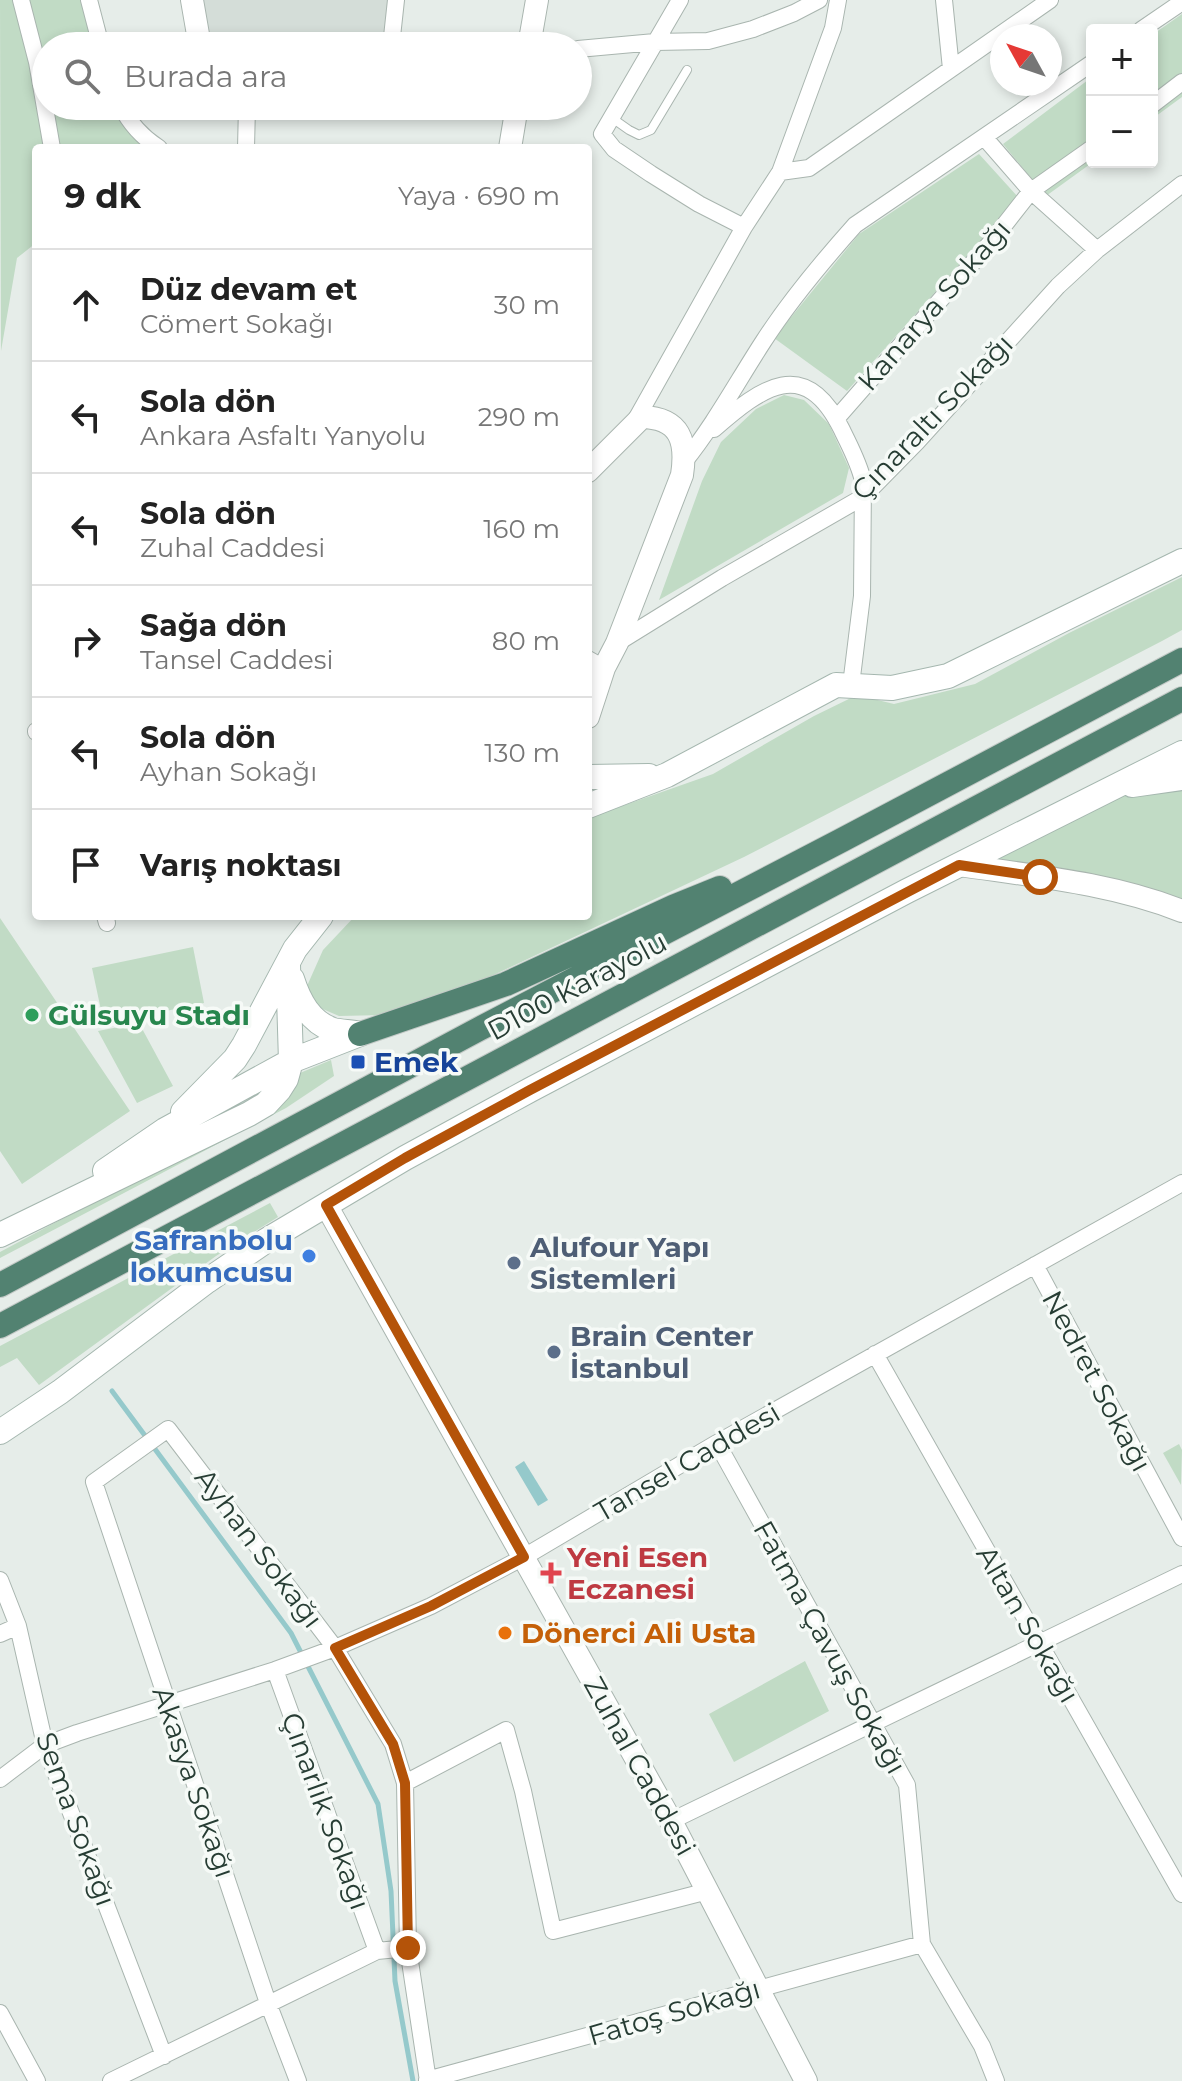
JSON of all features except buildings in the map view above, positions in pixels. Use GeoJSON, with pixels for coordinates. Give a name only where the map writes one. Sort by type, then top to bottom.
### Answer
{"type":"FeatureCollection","features":[{"type":"Feature","properties":{"kind":"highway","name":"D100 Karayolu"},"geometry":{"type":"LineString","coordinates":[[0,1285],[479,1029],[1182,660]]}},
{"type":"Feature","properties":{"kind":"highway","name":"D100 Karayolu"},"geometry":{"type":"LineString","coordinates":[[0,1326],[1182,699]]}},
{"type":"Feature","properties":{"kind":"highway"},"geometry":{"type":"LineString","coordinates":[[360,1034],[506,984],[673,907],[842,840]]}},
{"type":"Feature","properties":{"kind":"main road"},"geometry":{"type":"LineString","coordinates":[[592,804],[667,775],[844,681],[892,688],[948,676],[1182,561]]}},
{"type":"Feature","properties":{"kind":"main road"},"geometry":{"type":"LineString","coordinates":[[0,1432],[60,1392],[255,1248],[405,1158],[959,865],[1182,753]]}},
{"type":"Feature","properties":{"kind":"main road"},"geometry":{"type":"LineString","coordinates":[[592,777],[667,775]]}},
{"type":"Feature","properties":{"kind":"main road"},"geometry":{"type":"LineString","coordinates":[[1107,790],[1182,778]]}},
{"type":"Feature","properties":{"kind":"main road"},"geometry":{"type":"LineString","coordinates":[[165,1130],[235,1059],[303,936],[317,920]]}},
{"type":"Feature","properties":{"kind":"main road"},"geometry":{"type":"LineString","coordinates":[[288,965],[297,996],[317,1021],[333,1030],[360,1034]]}},
{"type":"Feature","properties":{"kind":"main road"},"geometry":{"type":"LineString","coordinates":[[0,1235],[266,1104],[286,1079],[291,1061],[288,965]]}},
{"type":"Feature","properties":{"kind":"main road"},"geometry":{"type":"LineString","coordinates":[[0,1235],[88,1182],[165,1130],[291,1061],[360,1034]]}},
{"type":"Feature","properties":{"kind":"street"},"geometry":{"type":"LineString","coordinates":[[21,0],[32,43]]}},
{"type":"Feature","properties":{"kind":"street"},"geometry":{"type":"LineString","coordinates":[[89,0],[97,32]]}},
{"type":"Feature","properties":{"kind":"street"},"geometry":{"type":"LineString","coordinates":[[192,0],[198,32]]}},
{"type":"Feature","properties":{"kind":"street"},"geometry":{"type":"LineString","coordinates":[[393,32],[396,0]]}},
{"type":"Feature","properties":{"kind":"street"},"geometry":{"type":"LineString","coordinates":[[531,32],[537,0]]}},
{"type":"Feature","properties":{"kind":"street"},"geometry":{"type":"LineString","coordinates":[[680,0],[602,134],[614,149],[688,197],[744,227]]}},
{"type":"Feature","properties":{"kind":"street"},"geometry":{"type":"LineString","coordinates":[[592,48],[708,41],[767,24],[819,0]]}},
{"type":"Feature","properties":{"kind":"street"},"geometry":{"type":"LineString","coordinates":[[633,425],[744,227],[780,172],[833,28],[838,0]]}},
{"type":"Feature","properties":{"kind":"street"},"geometry":{"type":"LineString","coordinates":[[944,0],[951,69]]}},
{"type":"Feature","properties":{"kind":"street"},"geometry":{"type":"LineString","coordinates":[[780,172],[809,168],[1050,0]]}},
{"type":"Feature","properties":{"kind":"street"},"geometry":{"type":"LineString","coordinates":[[1150,24],[1182,2]]}},
{"type":"Feature","properties":{"kind":"street"},"geometry":{"type":"LineString","coordinates":[[684,462],[703,439],[789,305],[826,256],[855,225],[1086,67]]}},
{"type":"Feature","properties":{"kind":"street"},"geometry":{"type":"LineString","coordinates":[[1158,100],[1182,82]]}},
{"type":"Feature","properties":{"kind":"street"},"geometry":{"type":"LineString","coordinates":[[47,120],[51,144]]}},
{"type":"Feature","properties":{"kind":"street"},"geometry":{"type":"LineString","coordinates":[[129,120],[153,144]]}},
{"type":"Feature","properties":{"kind":"street"},"geometry":{"type":"LineString","coordinates":[[246,144],[247,120]]}},
{"type":"Feature","properties":{"kind":"street"},"geometry":{"type":"LineString","coordinates":[[511,144],[515,120]]}},
{"type":"Feature","properties":{"kind":"street"},"geometry":{"type":"LineString","coordinates":[[984,137],[1031,191],[1097,250]]}},
{"type":"Feature","properties":{"kind":"street","name":"Kanarya Sokağı"},"geometry":{"type":"LineString","coordinates":[[836,419],[991,242],[1031,191],[1086,152]]}},
{"type":"Feature","properties":{"kind":"street","name":"Çınaraltı Sokağı"},"geometry":{"type":"LineString","coordinates":[[617,643],[863,497],[1058,286],[1097,250],[1182,184]]}},
{"type":"Feature","properties":{"kind":"street"},"geometry":{"type":"LineString","coordinates":[[703,439],[757,394],[788,384],[800,385],[813,392],[836,419],[861,469],[863,481],[862,596],[844,681]]}},
{"type":"Feature","properties":{"kind":"street"},"geometry":{"type":"LineString","coordinates":[[592,467],[642,417],[655,417],[666,422],[683,440],[682,475],[617,643],[596,664],[592,692]]}},
{"type":"Feature","properties":{"kind":"street"},"geometry":{"type":"LineString","coordinates":[[959,865],[1075,882],[1182,911]]}},
{"type":"Feature","properties":{"kind":"street","name":"Tansel Caddesi"},"geometry":{"type":"LineString","coordinates":[[0,1779],[45,1745],[275,1670],[335,1648],[431,1606],[524,1557],[717,1443],[1182,1183]]}},
{"type":"Feature","properties":{"kind":"street","name":"Zuhal Caddesi"},"geometry":{"type":"LineString","coordinates":[[326,1205],[671,1821],[806,2081]]}},
{"type":"Feature","properties":{"kind":"street","name":"Nedret Sokağı"},"geometry":{"type":"LineString","coordinates":[[1035,1265],[1182,1538]]}},
{"type":"Feature","properties":{"kind":"street","name":"Altan Sokağı"},"geometry":{"type":"LineString","coordinates":[[875,1354],[1039,1644],[1176,1872],[1182,1894]]}},
{"type":"Feature","properties":{"kind":"street","name":"Ayhan Sokağı"},"geometry":{"type":"LineString","coordinates":[[94,1482],[168,1429],[335,1648],[393,1744],[405,1783],[408,1948],[428,2081]]}},
{"type":"Feature","properties":{"kind":"street","name":"Fatma Çavuş Sokağı"},"geometry":{"type":"LineString","coordinates":[[717,1443],[907,1785],[922,1944],[982,2046],[996,2081]]}},
{"type":"Feature","properties":{"kind":"street","name":"Akasya Sokağı"},"geometry":{"type":"LineString","coordinates":[[94,1482],[268,2003],[298,2081]]}},
{"type":"Feature","properties":{"kind":"street"},"geometry":{"type":"LineString","coordinates":[[671,1821],[1182,1574]]}},
{"type":"Feature","properties":{"kind":"street","name":"Sema Sokağı"},"geometry":{"type":"LineString","coordinates":[[0,1580],[18,1626],[45,1745],[164,2056]]}},
{"type":"Feature","properties":{"kind":"street"},"geometry":{"type":"LineString","coordinates":[[0,1634],[18,1626]]}},
{"type":"Feature","properties":{"kind":"street","name":"Çınarlık Sokağı"},"geometry":{"type":"LineString","coordinates":[[275,1670],[377,1951]]}},
{"type":"Feature","properties":{"kind":"street"},"geometry":{"type":"LineString","coordinates":[[405,1783],[506,1730],[523,1791],[553,1931],[708,1891]]}},
{"type":"Feature","properties":{"kind":"street","name":"Fatoş Sokağı"},"geometry":{"type":"LineString","coordinates":[[428,2081],[922,1944]]}},
{"type":"Feature","properties":{"kind":"street"},"geometry":{"type":"LineString","coordinates":[[111,2081],[377,1951],[408,1948]]}},
{"type":"Feature","properties":{"kind":"street"},"geometry":{"type":"LineString","coordinates":[[0,2013],[37,2081]]}},
{"type":"Feature","properties":{"kind":"lane"},"geometry":{"type":"LineString","coordinates":[[611,118],[639,135],[651,130],[687,70]]}},
{"type":"Feature","properties":{"kind":"shaded area"},"geometry":{"type":"Polygon","coordinates":[[[204,0],[392,0],[386,32],[207,32],[204,0]]]}},
{"type":"Feature","properties":{"kind":"green space"},"geometry":{"type":"Polygon","coordinates":[[[0,0],[82,0],[93,32],[32,32],[32,120],[123,120],[140,144],[32,144],[32,246],[17,258],[1,351],[0,0]]]}},
{"type":"Feature","properties":{"kind":"green space"},"geometry":{"type":"Polygon","coordinates":[[[1182,14],[1182,97],[1158,115],[1158,96],[1158,31],[1182,14]]]}},
{"type":"Feature","properties":{"kind":"green space"},"geometry":{"type":"Polygon","coordinates":[[[1086,82],[1086,167],[1046,196],[1003,144],[1086,82]]]}},
{"type":"Feature","properties":{"kind":"green space"},"geometry":{"type":"Polygon","coordinates":[[[979,154],[1019,198],[847,391],[774,338],[859,234],[979,154]]]}},
{"type":"Feature","properties":{"kind":"green space"},"geometry":{"type":"Polygon","coordinates":[[[784,395],[804,400],[829,424],[849,468],[843,493],[659,600],[702,481],[721,442],[756,409],[784,395]]]}},
{"type":"Feature","properties":{"kind":"green space"},"geometry":{"type":"Polygon","coordinates":[[[1182,577],[1182,630],[744,857],[466,988],[385,1015],[339,1016],[318,1007],[307,986],[323,950],[351,920],[592,920],[592,817],[713,774],[857,695],[894,704],[975,684],[1182,577]]]}},
{"type":"Feature","properties":{"kind":"green space"},"geometry":{"type":"Polygon","coordinates":[[[1182,783],[1182,911],[959,865],[1107,790],[1182,783]]]}},
{"type":"Feature","properties":{"kind":"green space","name":"Gülsuyu Stadı"},"geometry":{"type":"Polygon","coordinates":[[[0,918],[130,1111],[22,1184],[0,1151],[0,918]]]}},
{"type":"Feature","properties":{"kind":"green space"},"geometry":{"type":"Polygon","coordinates":[[[193,947],[204,1003],[104,1024],[92,968],[193,947]]]}},
{"type":"Feature","properties":{"kind":"green space"},"geometry":{"type":"Polygon","coordinates":[[[139,1023],[173,1086],[137,1103],[98,1031],[139,1023]]]}},
{"type":"Feature","properties":{"kind":"green space"},"geometry":{"type":"Polygon","coordinates":[[[331,1060],[334,1076],[286,1108],[0,1258],[0,1252],[135,1180],[300,1073],[331,1060]]]}},
{"type":"Feature","properties":{"kind":"green space"},"geometry":{"type":"Polygon","coordinates":[[[270,1203],[278,1217],[216,1256],[39,1385],[17,1358],[0,1367],[0,1346],[270,1203]]]}},
{"type":"Feature","properties":{"kind":"green space"},"geometry":{"type":"Polygon","coordinates":[[[1179,1444],[1182,1450],[1181,1485],[1163,1453],[1179,1444]]]}},
{"type":"Feature","properties":{"kind":"green space"},"geometry":{"type":"Polygon","coordinates":[[[805,1661],[829,1711],[734,1762],[709,1714],[805,1661]]]}},
{"type":"Feature","properties":{"kind":"water"},"geometry":{"type":"Polygon","coordinates":[[[524,1461],[548,1500],[538,1506],[515,1467],[524,1461]]]}},
{"type":"Feature","properties":{"kind":"waterway"},"geometry":{"type":"LineString","coordinates":[[112,1391],[291,1633],[378,1804],[391,1891],[395,1981],[413,2081]]}},
{"type":"Feature","properties":{"kind":"place","name":"Gülsuyu Stadı"},"geometry":{"type":"Point","coordinates":[32,1015]}},
{"type":"Feature","properties":{"kind":"place","name":"Emek"},"geometry":{"type":"Point","coordinates":[358,1062]}},
{"type":"Feature","properties":{"kind":"place","name":"Safranbolu lokumcusu"},"geometry":{"type":"Point","coordinates":[309,1256]}},
{"type":"Feature","properties":{"kind":"place","name":"Alufour Yapı Sistemleri"},"geometry":{"type":"Point","coordinates":[514,1263]}},
{"type":"Feature","properties":{"kind":"place","name":"Brain Center İstanbul"},"geometry":{"type":"Point","coordinates":[554,1352]}},
{"type":"Feature","properties":{"kind":"place","name":"Yeni Esen Eczanesi"},"geometry":{"type":"Point","coordinates":[551,1573]}},
{"type":"Feature","properties":{"kind":"place","name":"Dönerci Ali Usta"},"geometry":{"type":"Point","coordinates":[505,1633]}},
{"type":"Feature","properties":{"kind":"route"},"geometry":{"type":"LineString","coordinates":[[408,1948],[405,1783],[393,1744],[335,1648],[431,1606],[524,1557],[326,1205],[530,1090],[959,865],[1040,877]]}}]}
